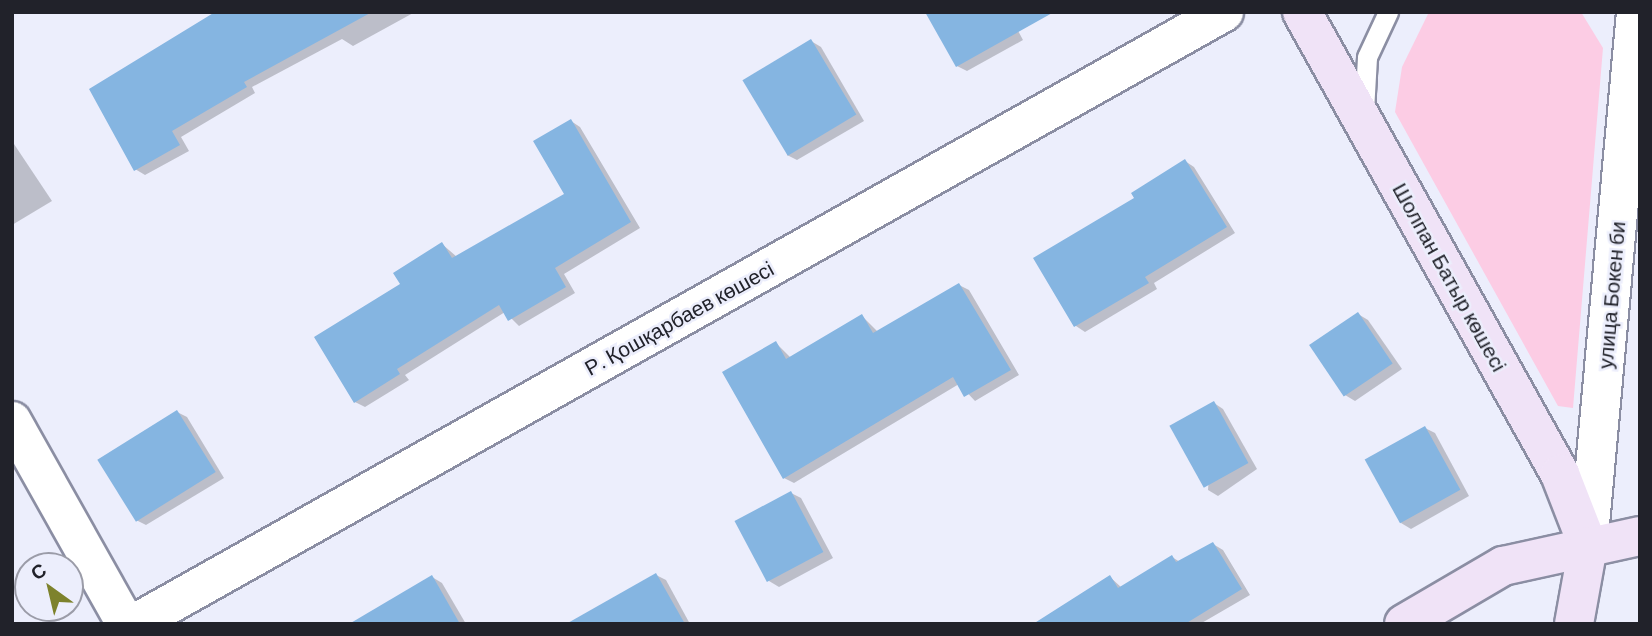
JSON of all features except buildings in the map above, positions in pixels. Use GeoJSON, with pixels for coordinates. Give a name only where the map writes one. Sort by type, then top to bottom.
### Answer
{"type":"FeatureCollection","features":[{"type":"Feature","properties":{"kind":"street","name":"Р. Қошқарбаев көшесі"},"geometry":{"type":"LineString","coordinates":[[134,624],[1224,12]]}},
{"type":"Feature","properties":{"kind":"street","name":"Шолпан Батыр көшесі"},"geometry":{"type":"LineString","coordinates":[[1302,12],[1560,474],[1588,546]]}},
{"type":"Feature","properties":{"kind":"street","name":"улица Бокен би"},"geometry":{"type":"LineString","coordinates":[[1588,546],[1628,23]]}},
{"type":"Feature","properties":{"kind":"street"},"geometry":{"type":"LineString","coordinates":[[12,421],[126,624]]}},
{"type":"Feature","properties":{"kind":"street"},"geometry":{"type":"LineString","coordinates":[[1404,624],[1503,566],[1640,536]]}},
{"type":"Feature","properties":{"kind":"street"},"geometry":{"type":"LineString","coordinates":[[1574,624],[1588,546]]}},
{"type":"Feature","properties":{"kind":"lane"},"geometry":{"type":"LineString","coordinates":[[1364,123],[1367,57],[1388,12]]}},
{"type":"Feature","properties":{"kind":"shaded area"},"geometry":{"type":"Polygon","coordinates":[[[1429,12],[1581,12],[1603,48],[1573,408],[1558,406],[1395,112],[1402,67],[1429,12]]]}}]}
